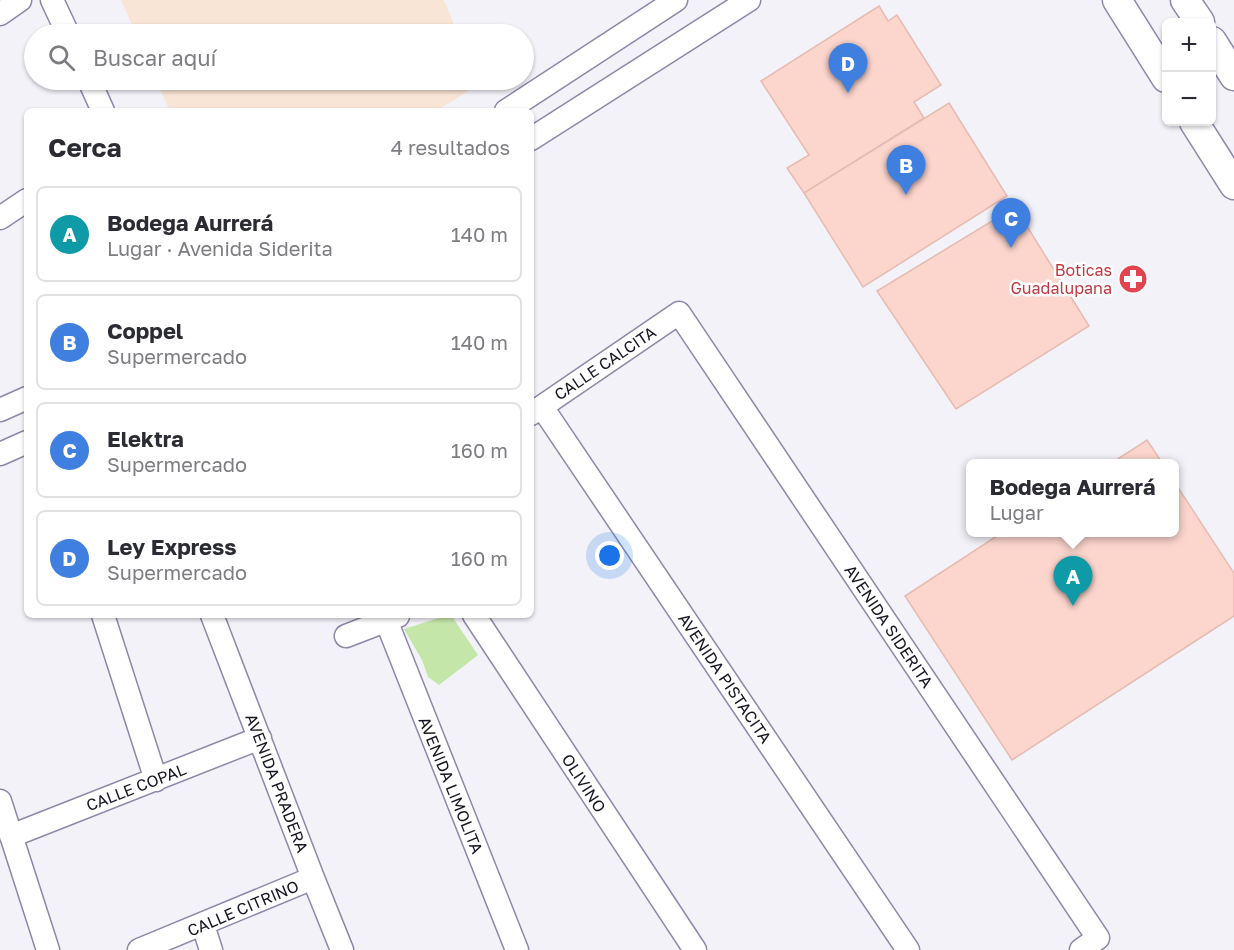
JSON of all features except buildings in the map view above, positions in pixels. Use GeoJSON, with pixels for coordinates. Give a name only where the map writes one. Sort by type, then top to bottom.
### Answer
{"type":"FeatureCollection","features":[{"type":"Feature","properties":{"kind":"main road"},"geometry":{"type":"LineString","coordinates":[[1117,0],[1163,72]]}},
{"type":"Feature","properties":{"kind":"main road"},"geometry":{"type":"LineString","coordinates":[[1185,0],[1197,18]]}},
{"type":"Feature","properties":{"kind":"main road"},"geometry":{"type":"LineString","coordinates":[[1216,47],[1234,76]]}},
{"type":"Feature","properties":{"kind":"main road"},"geometry":{"type":"LineString","coordinates":[[1197,126],[1234,185]]}},
{"type":"Feature","properties":{"kind":"street"},"geometry":{"type":"LineString","coordinates":[[0,14],[20,0]]}},
{"type":"Feature","properties":{"kind":"street"},"geometry":{"type":"LineString","coordinates":[[52,0],[63,24]]}},
{"type":"Feature","properties":{"kind":"street"},"geometry":{"type":"LineString","coordinates":[[511,108],[676,0]]}},
{"type":"Feature","properties":{"kind":"street"},"geometry":{"type":"LineString","coordinates":[[534,137],[750,0]]}},
{"type":"Feature","properties":{"kind":"street"},"geometry":{"type":"LineString","coordinates":[[93,90],[102,108]]}},
{"type":"Feature","properties":{"kind":"street"},"geometry":{"type":"LineString","coordinates":[[0,218],[24,202]]}},
{"type":"Feature","properties":{"kind":"street","name":"CALLE CALCITA"},"geometry":{"type":"LineString","coordinates":[[536,410],[680,313]]}},
{"type":"Feature","properties":{"kind":"street","name":"AVENIDA SIDERITA"},"geometry":{"type":"LineString","coordinates":[[680,313],[1090,944]]}},
{"type":"Feature","properties":{"kind":"street"},"geometry":{"type":"LineString","coordinates":[[0,410],[24,399]]}},
{"type":"Feature","properties":{"kind":"street","name":"AVENIDA PISTACITA"},"geometry":{"type":"LineString","coordinates":[[536,410],[908,950]]}},
{"type":"Feature","properties":{"kind":"street"},"geometry":{"type":"LineString","coordinates":[[0,454],[24,443]]}},
{"type":"Feature","properties":{"kind":"street"},"geometry":{"type":"LineString","coordinates":[[104,618],[156,780]]}},
{"type":"Feature","properties":{"kind":"street","name":"AVENIDA PRADERA"},"geometry":{"type":"LineString","coordinates":[[213,618],[342,950]]}},
{"type":"Feature","properties":{"kind":"street"},"geometry":{"type":"LineString","coordinates":[[346,636],[393,618]]}},
{"type":"Feature","properties":{"kind":"street","name":"AVENIDA LIMOLITA"},"geometry":{"type":"LineString","coordinates":[[393,618],[517,950]]}},
{"type":"Feature","properties":{"kind":"street","name":"OLIVINO"},"geometry":{"type":"LineString","coordinates":[[476,618],[695,950]]}},
{"type":"Feature","properties":{"kind":"street","name":"CALLE COPAL"},"geometry":{"type":"LineString","coordinates":[[11,836],[260,738]]}},
{"type":"Feature","properties":{"kind":"street"},"geometry":{"type":"LineString","coordinates":[[0,801],[48,950]]}},
{"type":"Feature","properties":{"kind":"street","name":"CALLE CITRINO"},"geometry":{"type":"LineString","coordinates":[[139,950],[313,878]]}},
{"type":"Feature","properties":{"kind":"street"},"geometry":{"type":"LineString","coordinates":[[203,925],[212,950]]}},
{"type":"Feature","properties":{"kind":"shaded area"},"geometry":{"type":"Polygon","coordinates":[[[121,0],[444,0],[454,24],[132,24],[121,0]]]}},
{"type":"Feature","properties":{"kind":"shaded area"},"geometry":{"type":"Polygon","coordinates":[[[161,90],[470,90],[441,108],[169,108],[161,90]]]}},
{"type":"Feature","properties":{"kind":"green space"},"geometry":{"type":"Polygon","coordinates":[[[439,618],[453,618],[478,655],[439,685],[428,677],[422,660],[404,629],[439,618]]]}},
{"type":"Feature","properties":{"kind":"place","name":"Ley Express"},"geometry":{"type":"Point","coordinates":[848,93]}},
{"type":"Feature","properties":{"kind":"place","name":"Coppel"},"geometry":{"type":"Point","coordinates":[906,195]}},
{"type":"Feature","properties":{"kind":"place","name":"Elektra"},"geometry":{"type":"Point","coordinates":[1011,248]}},
{"type":"Feature","properties":{"kind":"place","name":"Boticas Guadalupana"},"geometry":{"type":"Point","coordinates":[1133,279]}},
{"type":"Feature","properties":{"kind":"place","name":"Bodega Aurrerá"},"geometry":{"type":"Point","coordinates":[1073,606]}}]}
